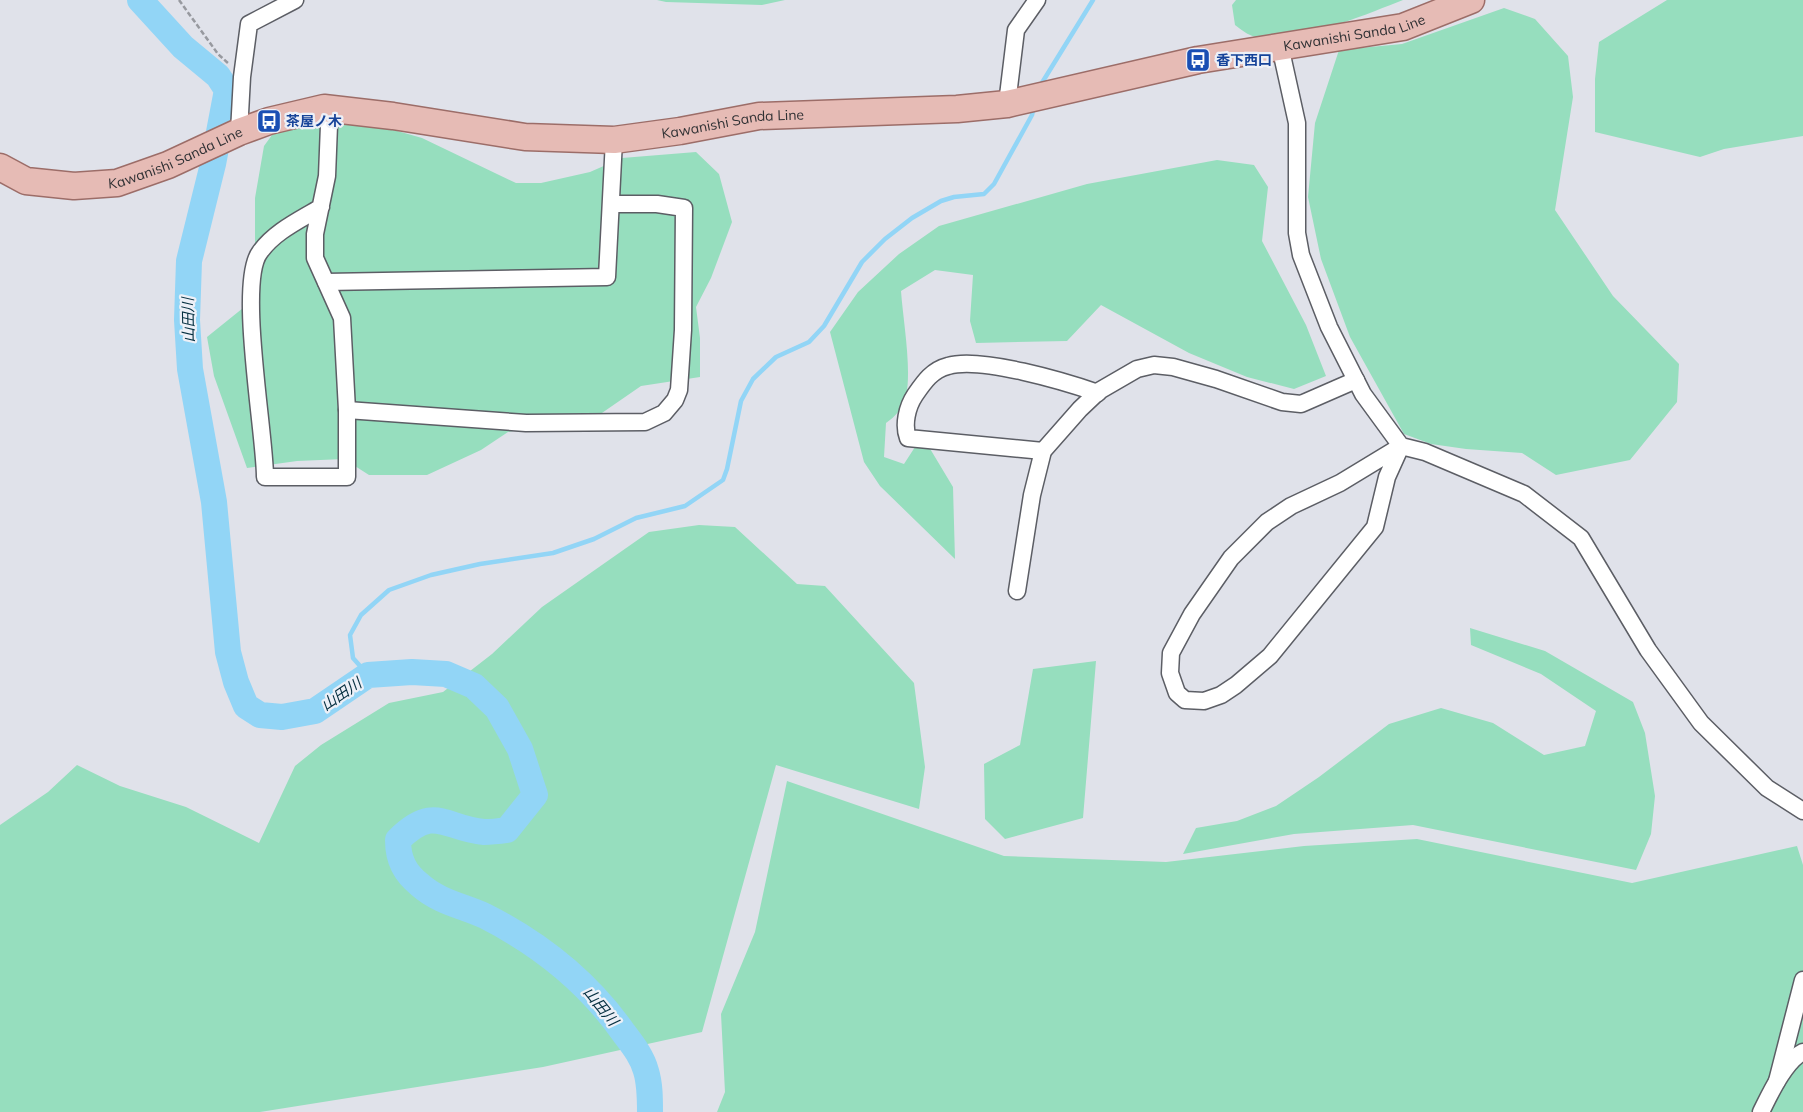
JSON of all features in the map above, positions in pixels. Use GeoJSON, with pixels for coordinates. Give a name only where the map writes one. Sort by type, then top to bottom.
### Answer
{"type":"FeatureCollection","features":[{"type":"Feature","properties":{"kind":"main road","name":"Kawanishi Sanda Line"},"geometry":{"type":"LineString","coordinates":[[0,167],[26,181],[74,186],[117,183],[168,165],[269,121],[324,108],[393,116],[525,137],[614,140],[680,131],[758,116],[957,110],[1025,100],[1198,60],[1403,27],[1471,0]]}},
{"type":"Feature","properties":{"kind":"street"},"geometry":{"type":"LineString","coordinates":[[224,139],[242,77],[249,24],[295,0]]}},
{"type":"Feature","properties":{"kind":"street"},"geometry":{"type":"LineString","coordinates":[[1025,100],[1016,30],[1037,0]]}},
{"type":"Feature","properties":{"kind":"street"},"geometry":{"type":"LineString","coordinates":[[1280,46],[1297,123],[1297,233],[1301,254],[1329,327],[1363,394],[1401,446],[1425,452],[1524,494],[1581,538],[1648,650],[1700,723],[1767,788],[1803,811]]}},
{"type":"Feature","properties":{"kind":"street"},"geometry":{"type":"LineString","coordinates":[[321,207],[274,236],[258,253],[252,275],[252,330],[265,477],[347,477],[347,410],[342,318],[315,258],[315,234],[321,207],[327,176],[329,125],[324,108]]}},
{"type":"Feature","properties":{"kind":"street"},"geometry":{"type":"LineString","coordinates":[[326,282],[607,277],[614,140]]}},
{"type":"Feature","properties":{"kind":"street"},"geometry":{"type":"LineString","coordinates":[[347,410],[526,423],[645,422],[664,412],[674,400],[678,390],[683,330],[684,208],[657,204],[612,204]]}},
{"type":"Feature","properties":{"kind":"street"},"geometry":{"type":"LineString","coordinates":[[1043,451],[908,438],[905,429],[910,402],[929,375],[949,365],[977,365],[1013,370],[1067,382],[1098,393]]}},
{"type":"Feature","properties":{"kind":"street"},"geometry":{"type":"LineString","coordinates":[[1018,591],[1032,495],[1043,451],[1080,409],[1098,393],[1137,369],[1154,365],[1173,367],[1216,379],[1282,402],[1301,404],[1356,380]]}},
{"type":"Feature","properties":{"kind":"street"},"geometry":{"type":"LineString","coordinates":[[1401,446],[1388,477],[1375,527],[1270,656],[1236,686],[1221,695],[1204,701],[1185,700],[1177,693],[1170,673],[1171,653],[1192,614],[1231,558],[1267,522],[1292,506],[1340,483],[1401,446]]}},
{"type":"Feature","properties":{"kind":"street"},"geometry":{"type":"LineString","coordinates":[[1777,1081],[1803,980]]}},
{"type":"Feature","properties":{"kind":"street"},"geometry":{"type":"LineString","coordinates":[[1761,1112],[1777,1081],[1798,1054],[1803,1052]]}},
{"type":"Feature","properties":{"kind":"path"},"geometry":{"type":"LineString","coordinates":[[179,0],[218,54],[242,77]]}},
{"type":"Feature","properties":{"kind":"green space"},"geometry":{"type":"Polygon","coordinates":[[[657,0],[785,0],[762,5],[666,2],[657,0]]]}},
{"type":"Feature","properties":{"kind":"green space"},"geometry":{"type":"Polygon","coordinates":[[[1236,0],[1403,0],[1309,33],[1271,39],[1252,36],[1235,25],[1232,5],[1236,0]]]}},
{"type":"Feature","properties":{"kind":"green space"},"geometry":{"type":"Polygon","coordinates":[[[1667,0],[1803,0],[1803,136],[1724,149],[1700,157],[1595,132],[1595,79],[1599,42],[1667,0]]]}},
{"type":"Feature","properties":{"kind":"green space"},"geometry":{"type":"Polygon","coordinates":[[[1504,8],[1535,19],[1568,56],[1573,97],[1555,210],[1613,296],[1679,364],[1677,402],[1630,460],[1556,475],[1522,453],[1466,449],[1431,444],[1404,434],[1350,337],[1321,259],[1308,197],[1315,123],[1339,50],[1402,44],[1504,8]]]}},
{"type":"Feature","properties":{"kind":"green space"},"geometry":{"type":"Polygon","coordinates":[[[341,115],[422,138],[516,183],[541,183],[590,172],[622,158],[696,152],[719,174],[732,222],[711,278],[696,307],[700,338],[700,377],[641,386],[599,415],[508,432],[481,450],[427,475],[369,475],[344,459],[297,461],[247,468],[214,376],[207,337],[248,304],[255,256],[255,198],[264,146],[280,124],[341,115]]]}},
{"type":"Feature","properties":{"kind":"green space"},"geometry":{"type":"Polygon","coordinates":[[[1217,160],[1254,165],[1268,187],[1262,241],[1306,325],[1326,376],[1294,389],[1247,377],[1189,353],[1101,305],[1067,341],[976,343],[970,321],[973,275],[935,270],[901,291],[908,359],[908,385],[901,408],[886,423],[884,457],[904,464],[915,447],[929,447],[953,487],[955,559],[880,486],[864,462],[830,332],[858,292],[899,254],[939,226],[1087,184],[1217,160]]]}},
{"type":"Feature","properties":{"kind":"green space"},"geometry":{"type":"Polygon","coordinates":[[[699,525],[735,527],[797,584],[825,586],[914,683],[925,767],[919,809],[776,765],[702,1032],[543,1067],[260,1112],[0,1112],[0,825],[48,792],[77,765],[120,786],[186,807],[259,843],[295,766],[321,745],[389,703],[443,692],[492,654],[542,607],[649,532],[699,525]]]}},
{"type":"Feature","properties":{"kind":"green space"},"geometry":{"type":"Polygon","coordinates":[[[1470,628],[1545,651],[1633,702],[1645,733],[1655,796],[1651,834],[1636,870],[1413,825],[1294,834],[1183,854],[1196,828],[1237,821],[1276,806],[1319,777],[1389,724],[1441,708],[1493,723],[1544,755],[1585,746],[1596,711],[1541,674],[1471,645],[1470,628]]]}},
{"type":"Feature","properties":{"kind":"green space"},"geometry":{"type":"Polygon","coordinates":[[[1096,661],[1083,818],[1005,839],[985,819],[984,764],[1020,745],[1033,669],[1096,661]]]}},
{"type":"Feature","properties":{"kind":"green space"},"geometry":{"type":"Polygon","coordinates":[[[787,781],[1004,856],[1166,862],[1304,846],[1417,839],[1632,883],[1797,846],[1803,865],[1803,1112],[717,1112],[725,1092],[721,1014],[755,932],[787,781]]]}},
{"type":"Feature","properties":{"kind":"waterway","name":"山田川"},"geometry":{"type":"LineString","coordinates":[[140,0],[183,47],[218,76],[227,90],[213,164],[189,261],[187,320],[190,369],[214,502],[228,652],[236,682],[246,706],[260,715],[282,717],[315,711],[368,675],[412,672],[446,674],[474,686],[497,708],[520,749],[535,795],[507,830],[484,832],[440,821],[431,820],[422,823],[398,840],[399,854],[403,866],[410,876],[427,891],[443,900],[485,916],[505,927],[561,965],[578,980],[609,1014],[642,1060],[648,1081],[650,1112]]}},
{"type":"Feature","properties":{"kind":"waterway"},"geometry":{"type":"LineString","coordinates":[[1040,86],[1093,0]]}},
{"type":"Feature","properties":{"kind":"waterway"},"geometry":{"type":"LineString","coordinates":[[368,675],[353,658],[350,635],[361,615],[389,590],[431,575],[480,564],[553,553],[594,539],[636,518],[685,506],[723,480],[741,401],[753,379],[776,357],[809,342],[824,326],[862,262],[885,239],[912,218],[941,201],[954,197],[984,194],[994,184],[1032,115],[1034,106]]}},
{"type":"Feature","properties":{"kind":"place","name":"香下西口"},"geometry":{"type":"Point","coordinates":[1198,60]}},
{"type":"Feature","properties":{"kind":"place","name":"茶屋ノ木"},"geometry":{"type":"Point","coordinates":[269,121]}}]}
